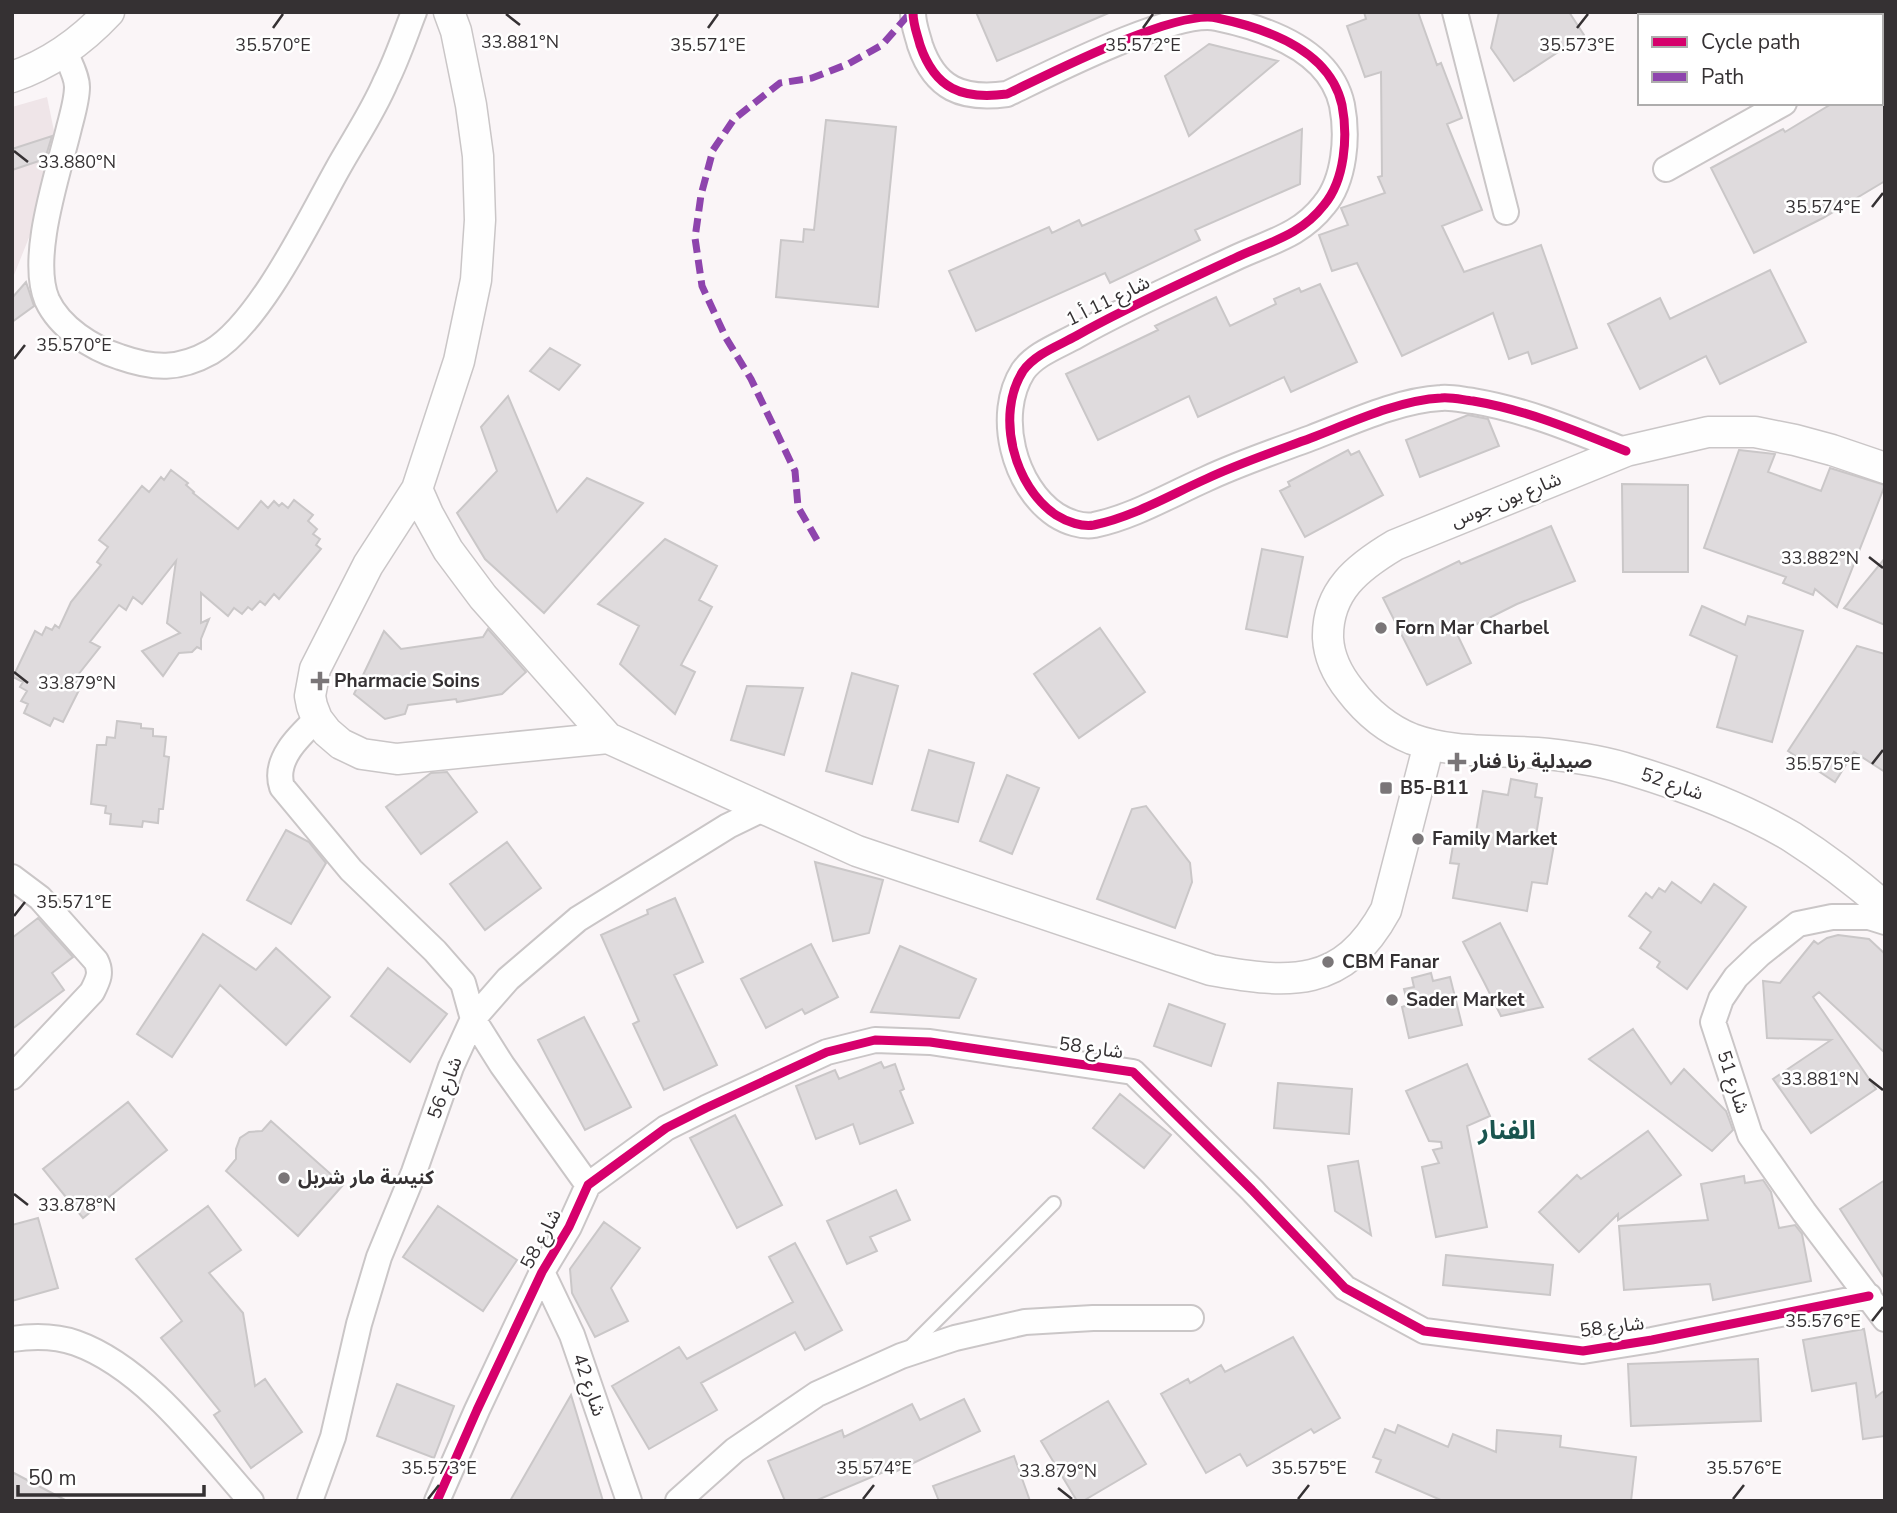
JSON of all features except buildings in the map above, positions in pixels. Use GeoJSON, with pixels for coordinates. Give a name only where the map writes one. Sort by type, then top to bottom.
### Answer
{"type":"FeatureCollection","features":[{"type":"Feature","properties":{"kind":"street"},"geometry":{"type":"LineString","coordinates":[[12,77],[34,69],[65,52],[108,12]]}},
{"type":"Feature","properties":{"kind":"street"},"geometry":{"type":"LineString","coordinates":[[65,52],[77,86],[39,266],[46,298],[55,313],[93,347],[122,358],[170,367],[190,362],[214,350],[251,314],[280,272],[386,82],[414,12]]}},
{"type":"Feature","properties":{"kind":"street"},"geometry":{"type":"LineString","coordinates":[[449,12],[456,31],[471,105],[478,156],[480,220],[476,280],[459,361],[417,489],[368,565],[315,669],[310,696],[317,719],[341,744],[362,754],[397,759],[608,738]]}},
{"type":"Feature","properties":{"kind":"street","name":"شارع 11 أ 1"},"geometry":{"type":"LineString","coordinates":[[913,12],[913,26],[926,64],[943,82],[958,92],[988,96],[1007,94],[1117,43],[1186,19],[1211,16],[1277,36],[1307,53],[1327,71],[1341,100],[1345,130],[1336,185],[1325,204],[1309,220],[1288,237],[1241,255],[1084,331],[1031,362],[1021,375],[1009,408],[1016,457],[1040,502],[1056,515],[1069,522],[1089,526],[1102,523],[1217,474],[1386,409],[1442,398],[1502,406],[1556,422],[1626,451]]}},
{"type":"Feature","properties":{"kind":"street"},"geometry":{"type":"LineString","coordinates":[[1455,12],[1506,212]]}},
{"type":"Feature","properties":{"kind":"street"},"geometry":{"type":"LineString","coordinates":[[1666,169],[1780,105]]}},
{"type":"Feature","properties":{"kind":"street","name":"شارع بون جوس"},"geometry":{"type":"LineString","coordinates":[[1429,744],[1401,733],[1371,714],[1338,672],[1329,651],[1328,630],[1333,605],[1342,588],[1364,563],[1395,545],[1626,451],[1709,432],[1755,432],[1832,450],[1885,468]]}},
{"type":"Feature","properties":{"kind":"street"},"geometry":{"type":"LineString","coordinates":[[417,489],[448,551],[483,597],[608,738],[857,851],[1211,970],[1285,980],[1310,976],[1340,964],[1360,947],[1375,930],[1386,910],[1429,744]]}},
{"type":"Feature","properties":{"kind":"street"},"geometry":{"type":"LineString","coordinates":[[317,719],[285,757],[279,769],[282,787],[351,870],[435,951],[463,983],[473,1019],[502,1065],[588,1185]]}},
{"type":"Feature","properties":{"kind":"street","name":"شارع 52"},"geometry":{"type":"LineString","coordinates":[[1429,744],[1481,751],[1549,754],[1629,769],[1714,799],[1791,837],[1858,884],[1885,907]]}},
{"type":"Feature","properties":{"kind":"street","name":"شارع 56"},"geometry":{"type":"LineString","coordinates":[[310,1501],[333,1437],[359,1324],[379,1257],[414,1172],[451,1067],[473,1019],[508,979],[578,919],[728,826],[763,809]]}},
{"type":"Feature","properties":{"kind":"street"},"geometry":{"type":"LineString","coordinates":[[12,877],[40,898],[96,961],[99,969],[92,992],[12,1077]]}},
{"type":"Feature","properties":{"kind":"street","name":"شارع 51"},"geometry":{"type":"LineString","coordinates":[[1885,922],[1869,917],[1832,917],[1798,925],[1760,954],[1736,977],[1721,999],[1713,1022],[1750,1135],[1885,1319]]}},
{"type":"Feature","properties":{"kind":"street","name":"شارع 58"},"geometry":{"type":"LineString","coordinates":[[437,1501],[542,1272],[569,1227],[588,1185],[666,1128],[827,1052],[876,1040],[930,1042],[1133,1072],[1252,1190],[1345,1288],[1424,1331],[1583,1352],[1869,1296]]}},
{"type":"Feature","properties":{"kind":"street","name":"شارع 42"},"geometry":{"type":"LineString","coordinates":[[542,1272],[572,1335],[629,1501]]}},
{"type":"Feature","properties":{"kind":"street"},"geometry":{"type":"LineString","coordinates":[[678,1501],[735,1450],[817,1394],[901,1356],[955,1338],[1025,1322],[1093,1318],[1191,1318]]}},
{"type":"Feature","properties":{"kind":"street"},"geometry":{"type":"LineString","coordinates":[[12,1339],[47,1337],[76,1343],[105,1358],[130,1375],[167,1408],[251,1501]]}},
{"type":"Feature","properties":{"kind":"lane"},"geometry":{"type":"LineString","coordinates":[[901,1356],[1054,1203]]}},
{"type":"Feature","properties":{"kind":"shaded area"},"geometry":{"type":"Polygon","coordinates":[[[47,97],[60,160],[12,280],[12,107],[47,97]]]}},
{"type":"Feature","properties":{"kind":"marked path"},"geometry":{"type":"LineString","coordinates":[[817,540],[798,507],[795,471],[702,286],[695,238],[701,195],[713,150],[734,119],[780,83],[812,78],[848,64],[882,45],[911,12]]}},
{"type":"Feature","properties":{"kind":"cycle path"},"geometry":{"type":"LineString","coordinates":[[913,12],[914,25],[926,60],[942,81],[964,93],[1007,94],[1143,33],[1172,23],[1217,18],[1274,35],[1310,56],[1335,86],[1342,105],[1345,130],[1341,171],[1331,195],[1315,216],[1283,237],[1115,315],[1040,355],[1023,371],[1010,408],[1013,449],[1029,487],[1041,503],[1056,515],[1085,525],[1109,521],[1245,462],[1375,413],[1408,403],[1441,398],[1473,401],[1513,410],[1626,451]]}},
{"type":"Feature","properties":{"kind":"cycle path"},"geometry":{"type":"LineString","coordinates":[[437,1501],[542,1272],[569,1227],[588,1185],[666,1128],[827,1052],[875,1040],[930,1042],[1133,1072],[1252,1190],[1345,1288],[1424,1331],[1583,1351],[1652,1340],[1869,1296]]}},
{"type":"Feature","properties":{"kind":"place","name":"Forn Mar Charbel"},"geometry":{"type":"Point","coordinates":[1381,628]}},
{"type":"Feature","properties":{"kind":"place","name":"Pharmacie Soins"},"geometry":{"type":"Point","coordinates":[320,681]}},
{"type":"Feature","properties":{"kind":"place","name":"صيدلية رنا فنار"},"geometry":{"type":"Point","coordinates":[1457,762]}},
{"type":"Feature","properties":{"kind":"place","name":"B5-B11"},"geometry":{"type":"Point","coordinates":[1386,788]}},
{"type":"Feature","properties":{"kind":"place","name":"Family Market"},"geometry":{"type":"Point","coordinates":[1418,839]}},
{"type":"Feature","properties":{"kind":"place","name":"CBM Fanar"},"geometry":{"type":"Point","coordinates":[1328,962]}},
{"type":"Feature","properties":{"kind":"place","name":"Sader Market"},"geometry":{"type":"Point","coordinates":[1392,1000]}},
{"type":"Feature","properties":{"kind":"place","name":"كنيسة مار شربل"},"geometry":{"type":"Point","coordinates":[284,1178]}},
{"type":"Feature","properties":{"kind":"district","name":"الفنار"},"geometry":{"type":"Point","coordinates":[1507,1130]}}]}
